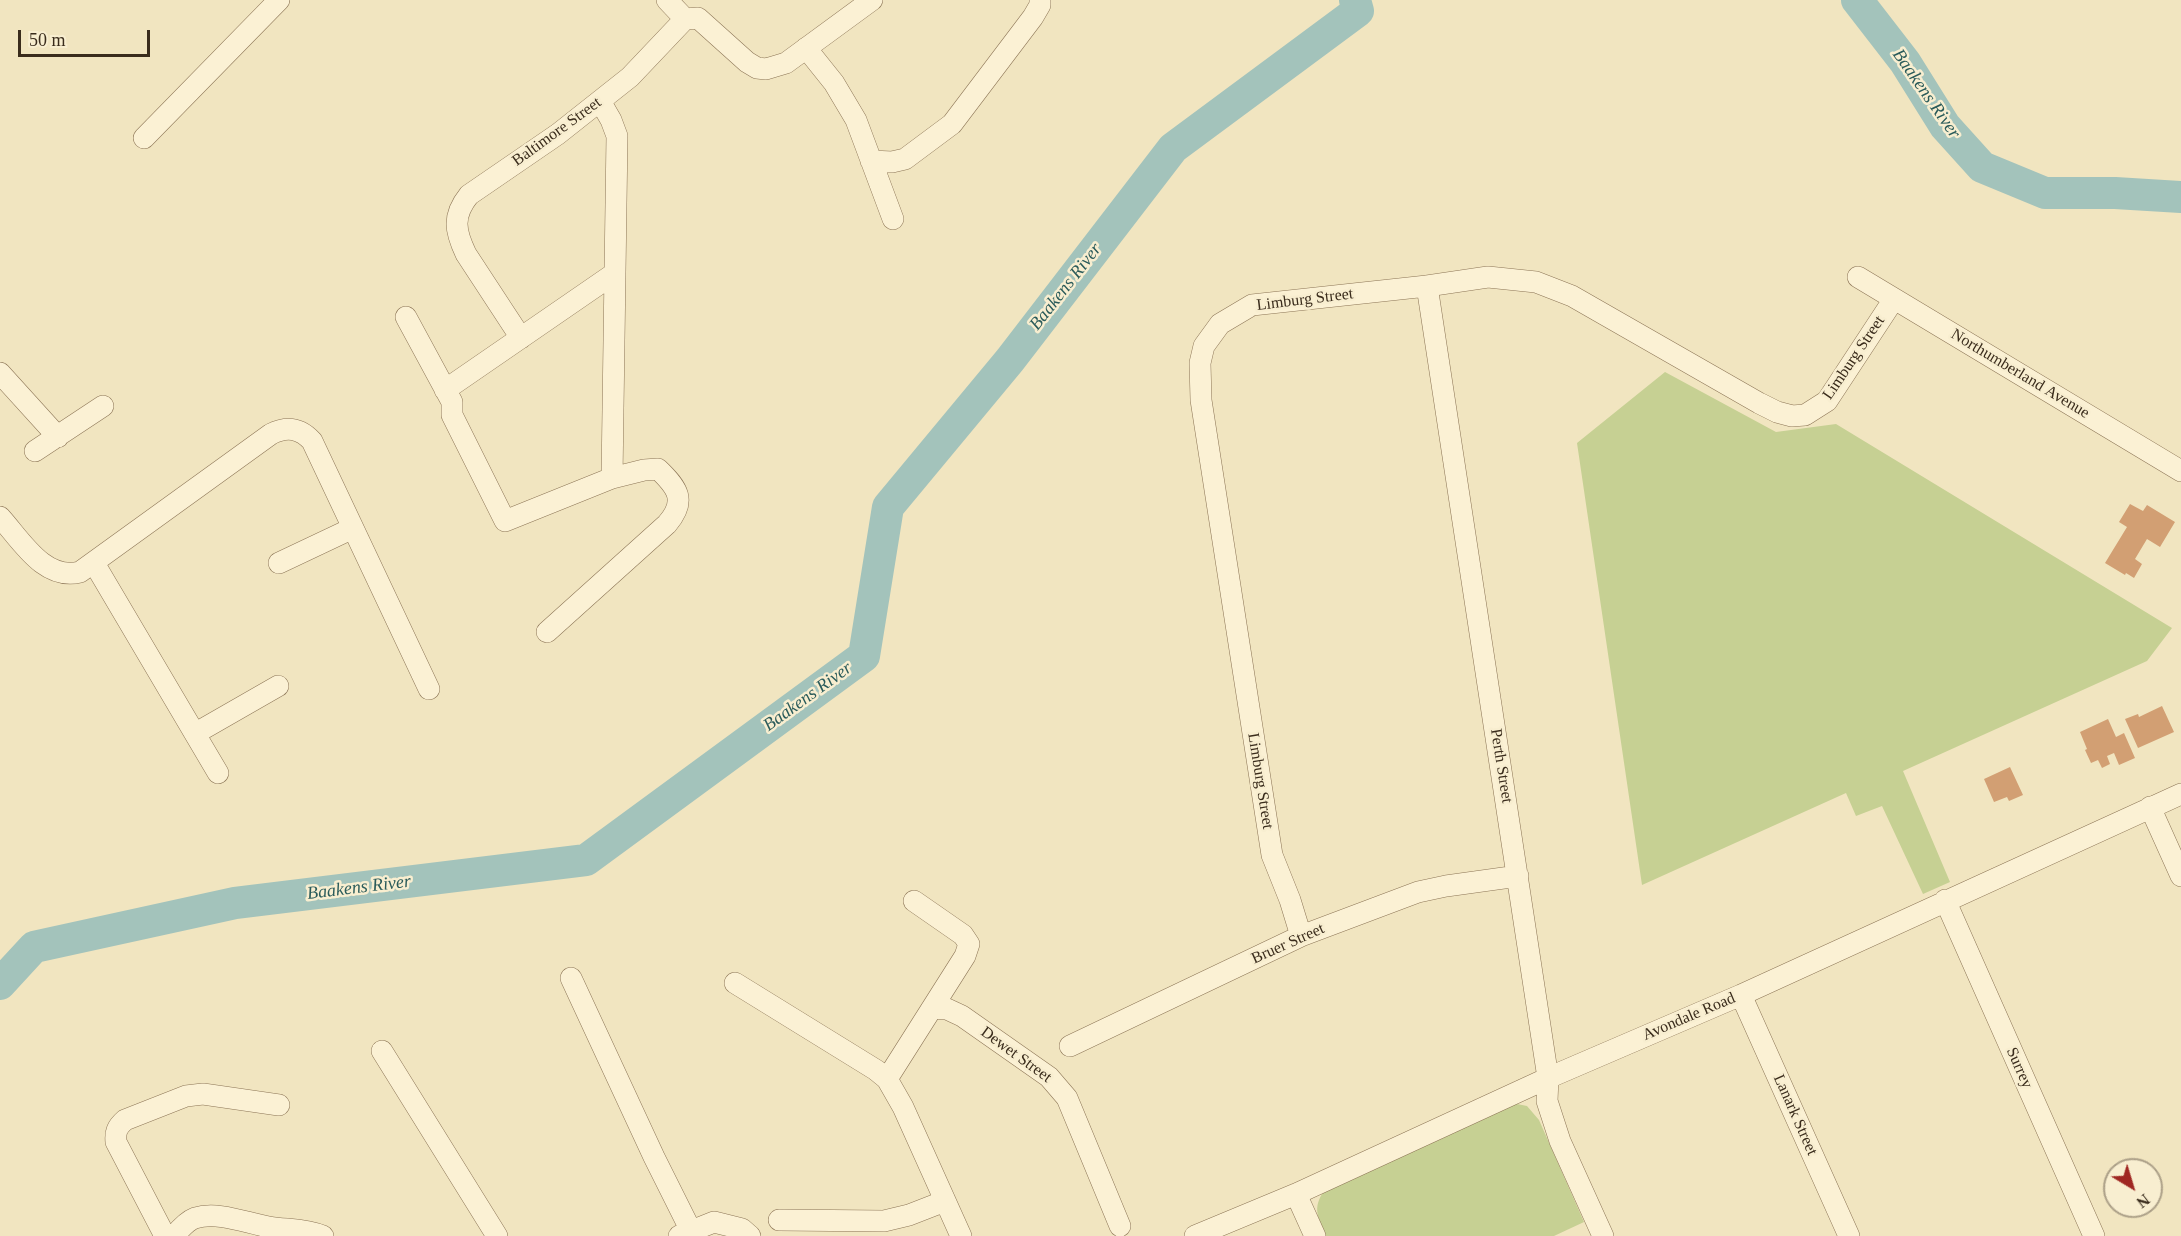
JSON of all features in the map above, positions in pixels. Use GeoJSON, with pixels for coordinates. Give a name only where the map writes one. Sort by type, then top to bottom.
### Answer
{"type":"FeatureCollection","features":[{"type":"Feature","properties":{"kind":"street"},"geometry":{"type":"LineString","coordinates":[[144,138],[279,0]]}},
{"type":"Feature","properties":{"kind":"street"},"geometry":{"type":"LineString","coordinates":[[666,0],[685,19],[698,18],[747,62],[757,68],[775,67],[786,63],[872,0]]}},
{"type":"Feature","properties":{"kind":"street"},"geometry":{"type":"LineString","coordinates":[[871,161],[892,162],[905,159],[952,124],[1034,17],[1040,0]]}},
{"type":"Feature","properties":{"kind":"street","name":"Baltimore Street"},"geometry":{"type":"LineString","coordinates":[[521,338],[466,254],[460,241],[457,214],[461,205],[469,195],[558,134],[630,77],[685,19]]}},
{"type":"Feature","properties":{"kind":"street"},"geometry":{"type":"LineString","coordinates":[[806,48],[846,102],[856,120],[893,219]]}},
{"type":"Feature","properties":{"kind":"street"},"geometry":{"type":"LineString","coordinates":[[600,101],[617,136],[612,478]]}},
{"type":"Feature","properties":{"kind":"street"},"geometry":{"type":"LineString","coordinates":[[446,390],[615,273]]}},
{"type":"Feature","properties":{"kind":"street","name":"Limburg Street"},"geometry":{"type":"LineString","coordinates":[[1301,936],[1272,855],[1201,400],[1200,363],[1204,346],[1220,324],[1252,305],[1428,286],[1488,277],[1536,282],[1572,296],[1759,403],[1792,416],[1805,415],[1827,401],[1894,299]]}},
{"type":"Feature","properties":{"kind":"street","name":"Northumberland Avenue"},"geometry":{"type":"LineString","coordinates":[[1858,277],[2181,471]]}},
{"type":"Feature","properties":{"kind":"street","name":"Perth Street"},"geometry":{"type":"LineString","coordinates":[[1428,286],[1548,1078],[1547,1101],[1560,1141],[1603,1236]]}},
{"type":"Feature","properties":{"kind":"street"},"geometry":{"type":"LineString","coordinates":[[406,317],[452,402],[452,415],[505,521],[612,478],[644,470],[658,469],[677,493],[680,503],[676,513],[667,524],[547,632]]}},
{"type":"Feature","properties":{"kind":"street"},"geometry":{"type":"LineString","coordinates":[[0,373],[58,437]]}},
{"type":"Feature","properties":{"kind":"street"},"geometry":{"type":"LineString","coordinates":[[35,452],[103,406]]}},
{"type":"Feature","properties":{"kind":"street"},"geometry":{"type":"LineString","coordinates":[[0,517],[40,562],[51,570],[72,574],[80,572],[271,434],[282,428],[297,430],[306,434],[312,441],[429,689]]}},
{"type":"Feature","properties":{"kind":"street"},"geometry":{"type":"LineString","coordinates":[[279,563],[353,528]]}},
{"type":"Feature","properties":{"kind":"street"},"geometry":{"type":"LineString","coordinates":[[94,563],[218,773]]}},
{"type":"Feature","properties":{"kind":"street"},"geometry":{"type":"LineString","coordinates":[[196,733],[278,686]]}},
{"type":"Feature","properties":{"kind":"street","name":"Avondale Road"},"geometry":{"type":"LineString","coordinates":[[1195,1236],[1296,1194],[1548,1078],[1741,994],[2181,794]]}},
{"type":"Feature","properties":{"kind":"street"},"geometry":{"type":"LineString","coordinates":[[2150,807],[2181,876]]}},
{"type":"Feature","properties":{"kind":"street","name":"Bruer Street"},"geometry":{"type":"LineString","coordinates":[[1070,1046],[1301,936],[1418,892],[1518,876]]}},
{"type":"Feature","properties":{"kind":"street","name":"Surrey"},"geometry":{"type":"LineString","coordinates":[[1945,900],[2094,1236]]}},
{"type":"Feature","properties":{"kind":"street"},"geometry":{"type":"LineString","coordinates":[[887,1079],[965,956],[969,944],[963,935],[914,901]]}},
{"type":"Feature","properties":{"kind":"street"},"geometry":{"type":"LineString","coordinates":[[571,978],[654,1157],[685,1233],[714,1222],[742,1229],[750,1236]]}},
{"type":"Feature","properties":{"kind":"street"},"geometry":{"type":"LineString","coordinates":[[735,983],[887,1079],[903,1107],[961,1236]]}},
{"type":"Feature","properties":{"kind":"street","name":"Lanark Street"},"geometry":{"type":"LineString","coordinates":[[1741,994],[1849,1236]]}},
{"type":"Feature","properties":{"kind":"street","name":"Dewet Street"},"geometry":{"type":"LineString","coordinates":[[932,1008],[947,1009],[962,1017],[1049,1077],[1067,1098],[1120,1226]]}},
{"type":"Feature","properties":{"kind":"street"},"geometry":{"type":"LineString","coordinates":[[382,1051],[497,1236]]}},
{"type":"Feature","properties":{"kind":"street"},"geometry":{"type":"LineString","coordinates":[[165,1236],[116,1142],[118,1126],[124,1120],[186,1096],[202,1094],[279,1105]]}},
{"type":"Feature","properties":{"kind":"street"},"geometry":{"type":"LineString","coordinates":[[1296,1194],[1315,1236]]}},
{"type":"Feature","properties":{"kind":"street"},"geometry":{"type":"LineString","coordinates":[[779,1220],[884,1221],[909,1215],[945,1201]]}},
{"type":"Feature","properties":{"kind":"street"},"geometry":{"type":"LineString","coordinates":[[174,1236],[194,1218],[210,1217],[235,1219],[269,1227],[308,1230],[324,1236]]}},
{"type":"Feature","properties":{"kind":"green space"},"geometry":{"type":"Polygon","coordinates":[[[1665,372],[1776,432],[1836,424],[2172,628],[2147,661],[1903,771],[1950,882],[1923,894],[1882,806],[1856,816],[1846,793],[1642,885],[1577,443],[1665,372]]]}},
{"type":"Feature","properties":{"kind":"green space"},"geometry":{"type":"Polygon","coordinates":[[[1509,1105],[1527,1106],[1539,1120],[1584,1222],[1554,1236],[1326,1236],[1317,1208],[1324,1191],[1509,1105]]]}},
{"type":"Feature","properties":{"kind":"building"},"geometry":{"type":"Polygon","coordinates":[[[2130,504],[2143,511],[2147,505],[2175,522],[2160,547],[2147,539],[2135,559],[2142,564],[2134,578],[2105,563],[2127,527],[2119,522],[2130,504]]]}},
{"type":"Feature","properties":{"kind":"building"},"geometry":{"type":"Polygon","coordinates":[[[2162,706],[2174,732],[2138,748],[2125,719],[2138,714],[2139,717],[2162,706]]]}},
{"type":"Feature","properties":{"kind":"building"},"geometry":{"type":"Polygon","coordinates":[[[2108,719],[2116,737],[2124,733],[2135,758],[2119,765],[2114,753],[2107,756],[2110,764],[2102,768],[2098,760],[2091,763],[2080,732],[2108,719]]]}},
{"type":"Feature","properties":{"kind":"building"},"geometry":{"type":"Polygon","coordinates":[[[2010,767],[2023,795],[2009,801],[2007,797],[1994,802],[1984,779],[2010,767]]]}},
{"type":"Feature","properties":{"kind":"waterway","name":"Baakens River"},"geometry":{"type":"LineString","coordinates":[[0,984],[34,947],[235,903],[586,860],[864,656],[888,507],[1010,360],[1173,148],[1358,11],[1355,0]]}},
{"type":"Feature","properties":{"kind":"waterway","name":"Baakens River"},"geometry":{"type":"LineString","coordinates":[[1857,0],[1905,62],[1945,126],[1982,167],[2045,193],[2115,193],[2181,197]]}}]}
